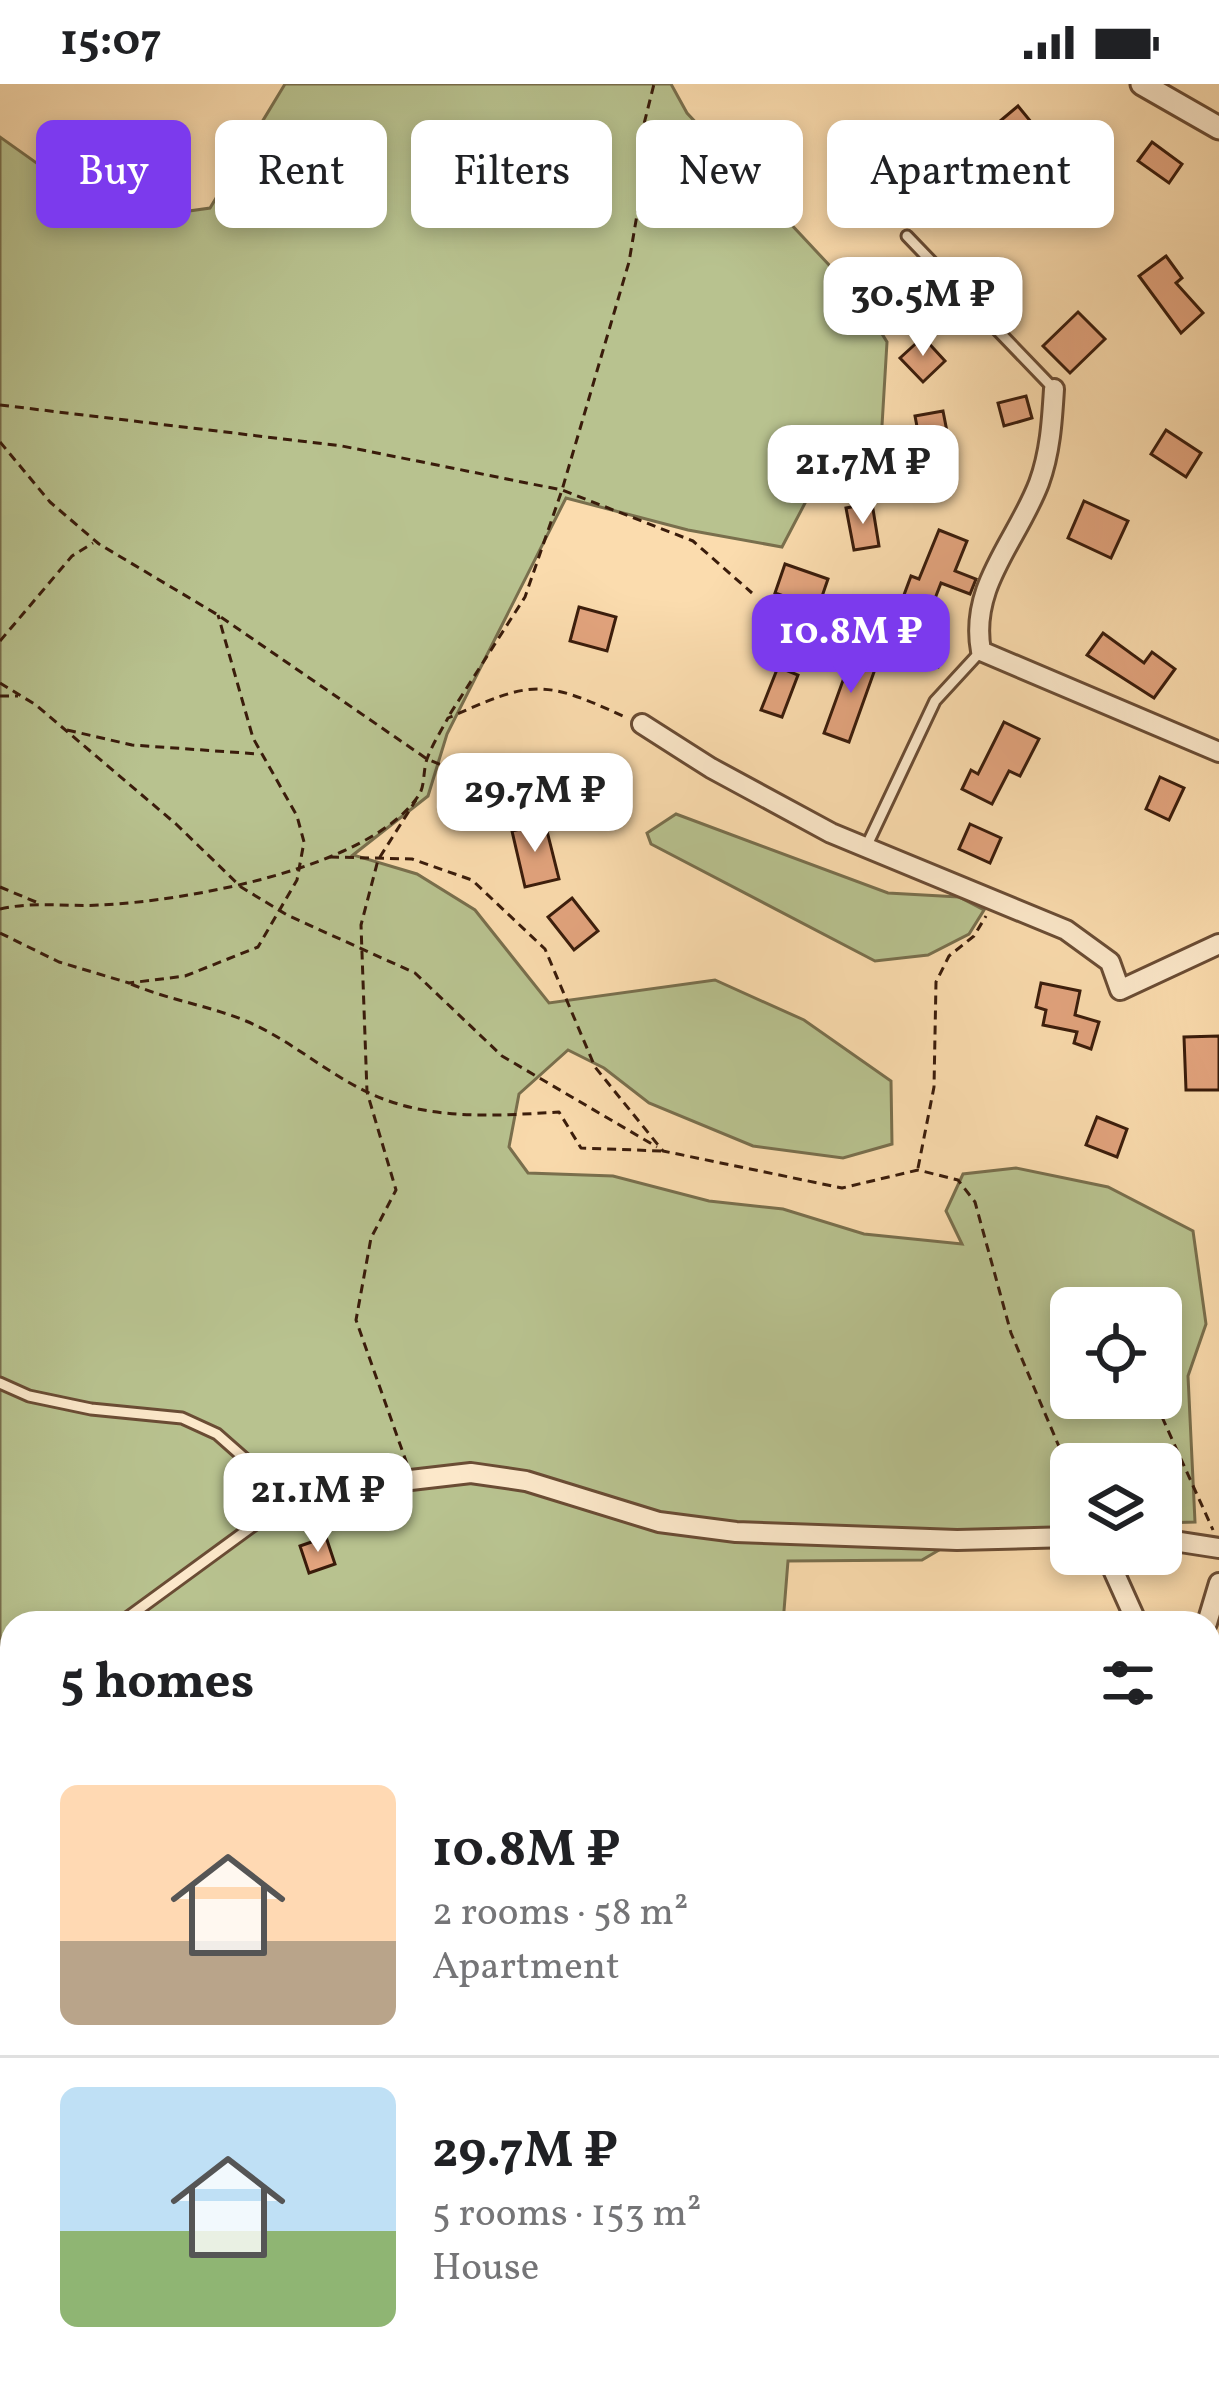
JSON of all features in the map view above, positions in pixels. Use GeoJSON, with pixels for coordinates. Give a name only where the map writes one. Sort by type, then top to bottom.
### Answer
{"type":"FeatureCollection","features":[{"type":"Feature","properties":{"kind":"street"},"geometry":{"type":"LineString","coordinates":[[1142,84],[1219,128]]}},
{"type":"Feature","properties":{"kind":"street"},"geometry":{"type":"LineString","coordinates":[[1054,389],[1050,447],[1038,486],[986,586],[976,626],[981,651],[1219,752]]}},
{"type":"Feature","properties":{"kind":"street"},"geometry":{"type":"LineString","coordinates":[[643,724],[710,768],[831,833],[1066,930],[1110,962],[1120,990],[1219,944]]}},
{"type":"Feature","properties":{"kind":"street"},"geometry":{"type":"LineString","coordinates":[[266,1517],[316,1491],[471,1473],[526,1481],[658,1522],[736,1532],[957,1540],[1050,1538]]}},
{"type":"Feature","properties":{"kind":"street"},"geometry":{"type":"LineString","coordinates":[[1182,1542],[1219,1546]]}},
{"type":"Feature","properties":{"kind":"street"},"geometry":{"type":"LineString","coordinates":[[1115,1575],[1132,1611]]}},
{"type":"Feature","properties":{"kind":"lane"},"geometry":{"type":"LineString","coordinates":[[908,236],[1054,389]]}},
{"type":"Feature","properties":{"kind":"lane"},"geometry":{"type":"LineString","coordinates":[[867,845],[935,701],[981,651]]}},
{"type":"Feature","properties":{"kind":"lane"},"geometry":{"type":"LineString","coordinates":[[0,1383],[28,1396],[91,1409],[182,1418],[217,1434],[270,1480],[316,1491]]}},
{"type":"Feature","properties":{"kind":"lane"},"geometry":{"type":"LineString","coordinates":[[137,1611],[266,1517]]}},
{"type":"Feature","properties":{"kind":"path"},"geometry":{"type":"LineString","coordinates":[[414,1476],[356,1320],[371,1238],[396,1190],[368,1092],[361,925],[378,860],[420,794],[427,759],[525,597],[562,490],[629,262],[640,197],[643,128],[653,84]]}},
{"type":"Feature","properties":{"kind":"path"},"geometry":{"type":"LineString","coordinates":[[0,405],[342,446],[562,490],[693,541],[752,593]]}},
{"type":"Feature","properties":{"kind":"path"},"geometry":{"type":"LineString","coordinates":[[0,442],[50,502],[96,541],[218,615],[427,759],[516,797]]}},
{"type":"Feature","properties":{"kind":"path"},"geometry":{"type":"LineString","coordinates":[[0,641],[72,556],[96,541]]}},
{"type":"Feature","properties":{"kind":"path"},"geometry":{"type":"LineString","coordinates":[[129,983],[184,976],[258,947],[301,866],[304,842],[296,816],[261,754],[218,615]]}},
{"type":"Feature","properties":{"kind":"path"},"geometry":{"type":"LineString","coordinates":[[0,683],[176,824],[241,886],[281,911],[415,973],[502,1056],[663,1151]]}},
{"type":"Feature","properties":{"kind":"path"},"geometry":{"type":"LineString","coordinates":[[448,718],[537,686],[571,692],[643,724]]}},
{"type":"Feature","properties":{"kind":"path"},"geometry":{"type":"LineString","coordinates":[[0,696],[20,696]]}},
{"type":"Feature","properties":{"kind":"path"},"geometry":{"type":"LineString","coordinates":[[64,730],[132,745],[261,754]]}},
{"type":"Feature","properties":{"kind":"path"},"geometry":{"type":"LineString","coordinates":[[0,910],[38,903],[99,905],[241,886],[330,857],[389,821],[420,794]]}},
{"type":"Feature","properties":{"kind":"path"},"geometry":{"type":"LineString","coordinates":[[330,857],[412,859],[472,880],[545,949],[596,1067],[663,1151]]}},
{"type":"Feature","properties":{"kind":"path"},"geometry":{"type":"LineString","coordinates":[[0,887],[38,903]]}},
{"type":"Feature","properties":{"kind":"path"},"geometry":{"type":"LineString","coordinates":[[918,1170],[934,1087],[936,982],[949,956],[974,936],[994,903]]}},
{"type":"Feature","properties":{"kind":"path"},"geometry":{"type":"LineString","coordinates":[[0,932],[58,962],[246,1021],[368,1092],[415,1109],[480,1116],[559,1112],[581,1148],[663,1151],[842,1188],[918,1170],[958,1180],[975,1202],[1011,1333],[1057,1443]]}},
{"type":"Feature","properties":{"kind":"path"},"geometry":{"type":"LineString","coordinates":[[1163,1419],[1219,1546]]}},
{"type":"Feature","properties":{"kind":"green space"},"geometry":{"type":"Polygon","coordinates":[[[285,84],[671,84],[694,120],[636,120],[636,228],[794,228],[859,297],[887,342],[880,459],[826,463],[782,547],[688,530],[566,498],[447,734],[428,796],[353,855],[417,874],[475,910],[549,1003],[715,980],[804,1020],[891,1081],[892,1144],[843,1158],[753,1146],[649,1103],[604,1068],[568,1050],[519,1094],[509,1147],[528,1173],[613,1176],[709,1201],[783,1209],[864,1234],[962,1244],[946,1211],[963,1174],[1016,1168],[1108,1187],[1193,1231],[1206,1324],[1188,1376],[1195,1522],[1182,1522],[1182,1443],[1050,1443],[1050,1529],[968,1533],[922,1560],[788,1561],[784,1611],[0,1611],[0,137],[36,163],[36,228],[191,228],[191,211],[210,208],[215,200],[215,228],[387,228],[387,120],[263,120],[285,84]]]}},
{"type":"Feature","properties":{"kind":"green space"},"geometry":{"type":"Polygon","coordinates":[[[676,814],[888,893],[959,897],[984,910],[969,934],[928,955],[875,961],[651,844],[647,833],[676,814]]]}},
{"type":"Feature","properties":{"kind":"building"},"geometry":{"type":"Polygon","coordinates":[[[1018,106],[1029,120],[1001,120],[1018,106]]]}},
{"type":"Feature","properties":{"kind":"building"},"geometry":{"type":"Polygon","coordinates":[[[1152,142],[1182,164],[1169,183],[1138,161],[1152,142]]]}},
{"type":"Feature","properties":{"kind":"building"},"geometry":{"type":"Polygon","coordinates":[[[1166,256],[1182,278],[1176,283],[1203,313],[1181,333],[1139,276],[1166,256]]]}},
{"type":"Feature","properties":{"kind":"building"},"geometry":{"type":"Polygon","coordinates":[[[909,269],[947,306],[928,326],[890,288],[909,269]]]}},
{"type":"Feature","properties":{"kind":"building"},"geometry":{"type":"Polygon","coordinates":[[[1078,312],[1105,339],[1070,373],[1043,346],[1078,312]]]}},
{"type":"Feature","properties":{"kind":"building"},"geometry":{"type":"Polygon","coordinates":[[[923,337],[945,361],[923,382],[900,358],[923,337]]]}},
{"type":"Feature","properties":{"kind":"building"},"geometry":{"type":"Polygon","coordinates":[[[1026,396],[1032,418],[1004,426],[998,403],[1026,396]]]}},
{"type":"Feature","properties":{"kind":"building"},"geometry":{"type":"Polygon","coordinates":[[[943,411],[950,447],[922,453],[915,416],[943,411]]]}},
{"type":"Feature","properties":{"kind":"building"},"geometry":{"type":"Polygon","coordinates":[[[1166,430],[1201,453],[1186,477],[1151,454],[1166,430]]]}},
{"type":"Feature","properties":{"kind":"building"},"geometry":{"type":"Polygon","coordinates":[[[1084,501],[1128,521],[1111,558],[1068,538],[1084,501]]]}},
{"type":"Feature","properties":{"kind":"building"},"geometry":{"type":"Polygon","coordinates":[[[872,503],[879,546],[854,550],[846,508],[872,503]]]}},
{"type":"Feature","properties":{"kind":"building"},"geometry":{"type":"Polygon","coordinates":[[[939,530],[967,541],[955,571],[976,579],[970,594],[941,583],[929,614],[901,603],[911,576],[919,579],[939,530]]]}},
{"type":"Feature","properties":{"kind":"building"},"geometry":{"type":"Polygon","coordinates":[[[785,564],[828,579],[818,608],[775,593],[785,564]]]}},
{"type":"Feature","properties":{"kind":"building"},"geometry":{"type":"Polygon","coordinates":[[[579,607],[616,617],[607,651],[570,641],[579,607]]]}},
{"type":"Feature","properties":{"kind":"building"},"geometry":{"type":"Polygon","coordinates":[[[881,632],[943,650],[938,667],[876,649],[881,632]]]}},
{"type":"Feature","properties":{"kind":"building"},"geometry":{"type":"Polygon","coordinates":[[[1103,633],[1144,663],[1152,652],[1175,669],[1154,698],[1087,655],[1103,633]]]}},
{"type":"Feature","properties":{"kind":"building"},"geometry":{"type":"Polygon","coordinates":[[[854,650],[879,658],[849,742],[824,733],[854,650]]]}},
{"type":"Feature","properties":{"kind":"building"},"geometry":{"type":"Polygon","coordinates":[[[778,667],[798,675],[782,717],[761,710],[778,667]]]}},
{"type":"Feature","properties":{"kind":"building"},"geometry":{"type":"Polygon","coordinates":[[[1004,722],[1039,739],[1020,776],[1009,771],[992,804],[962,789],[971,770],[978,774],[1004,722]]]}},
{"type":"Feature","properties":{"kind":"building"},"geometry":{"type":"Polygon","coordinates":[[[549,757],[590,784],[572,813],[531,786],[549,757]]]}},
{"type":"Feature","properties":{"kind":"building"},"geometry":{"type":"Polygon","coordinates":[[[1160,777],[1184,788],[1169,820],[1146,809],[1160,777]]]}},
{"type":"Feature","properties":{"kind":"building"},"geometry":{"type":"Polygon","coordinates":[[[545,823],[559,879],[525,887],[512,831],[545,823]]]}},
{"type":"Feature","properties":{"kind":"building"},"geometry":{"type":"Polygon","coordinates":[[[970,824],[1001,838],[990,863],[959,849],[970,824]]]}},
{"type":"Feature","properties":{"kind":"building"},"geometry":{"type":"Polygon","coordinates":[[[572,898],[598,931],[574,950],[548,917],[572,898]]]}},
{"type":"Feature","properties":{"kind":"building"},"geometry":{"type":"Polygon","coordinates":[[[1041,983],[1080,991],[1075,1015],[1099,1022],[1091,1049],[1074,1043],[1077,1032],[1043,1025],[1046,1010],[1036,1007],[1041,983]]]}},
{"type":"Feature","properties":{"kind":"building"},"geometry":{"type":"Polygon","coordinates":[[[1219,1036],[1219,1090],[1186,1090],[1184,1037],[1219,1036]]]}},
{"type":"Feature","properties":{"kind":"building"},"geometry":{"type":"Polygon","coordinates":[[[1097,1117],[1127,1129],[1117,1157],[1086,1145],[1097,1117]]]}},
{"type":"Feature","properties":{"kind":"building"},"geometry":{"type":"Polygon","coordinates":[[[326,1537],[335,1564],[309,1573],[300,1546],[326,1537]]]}}]}
